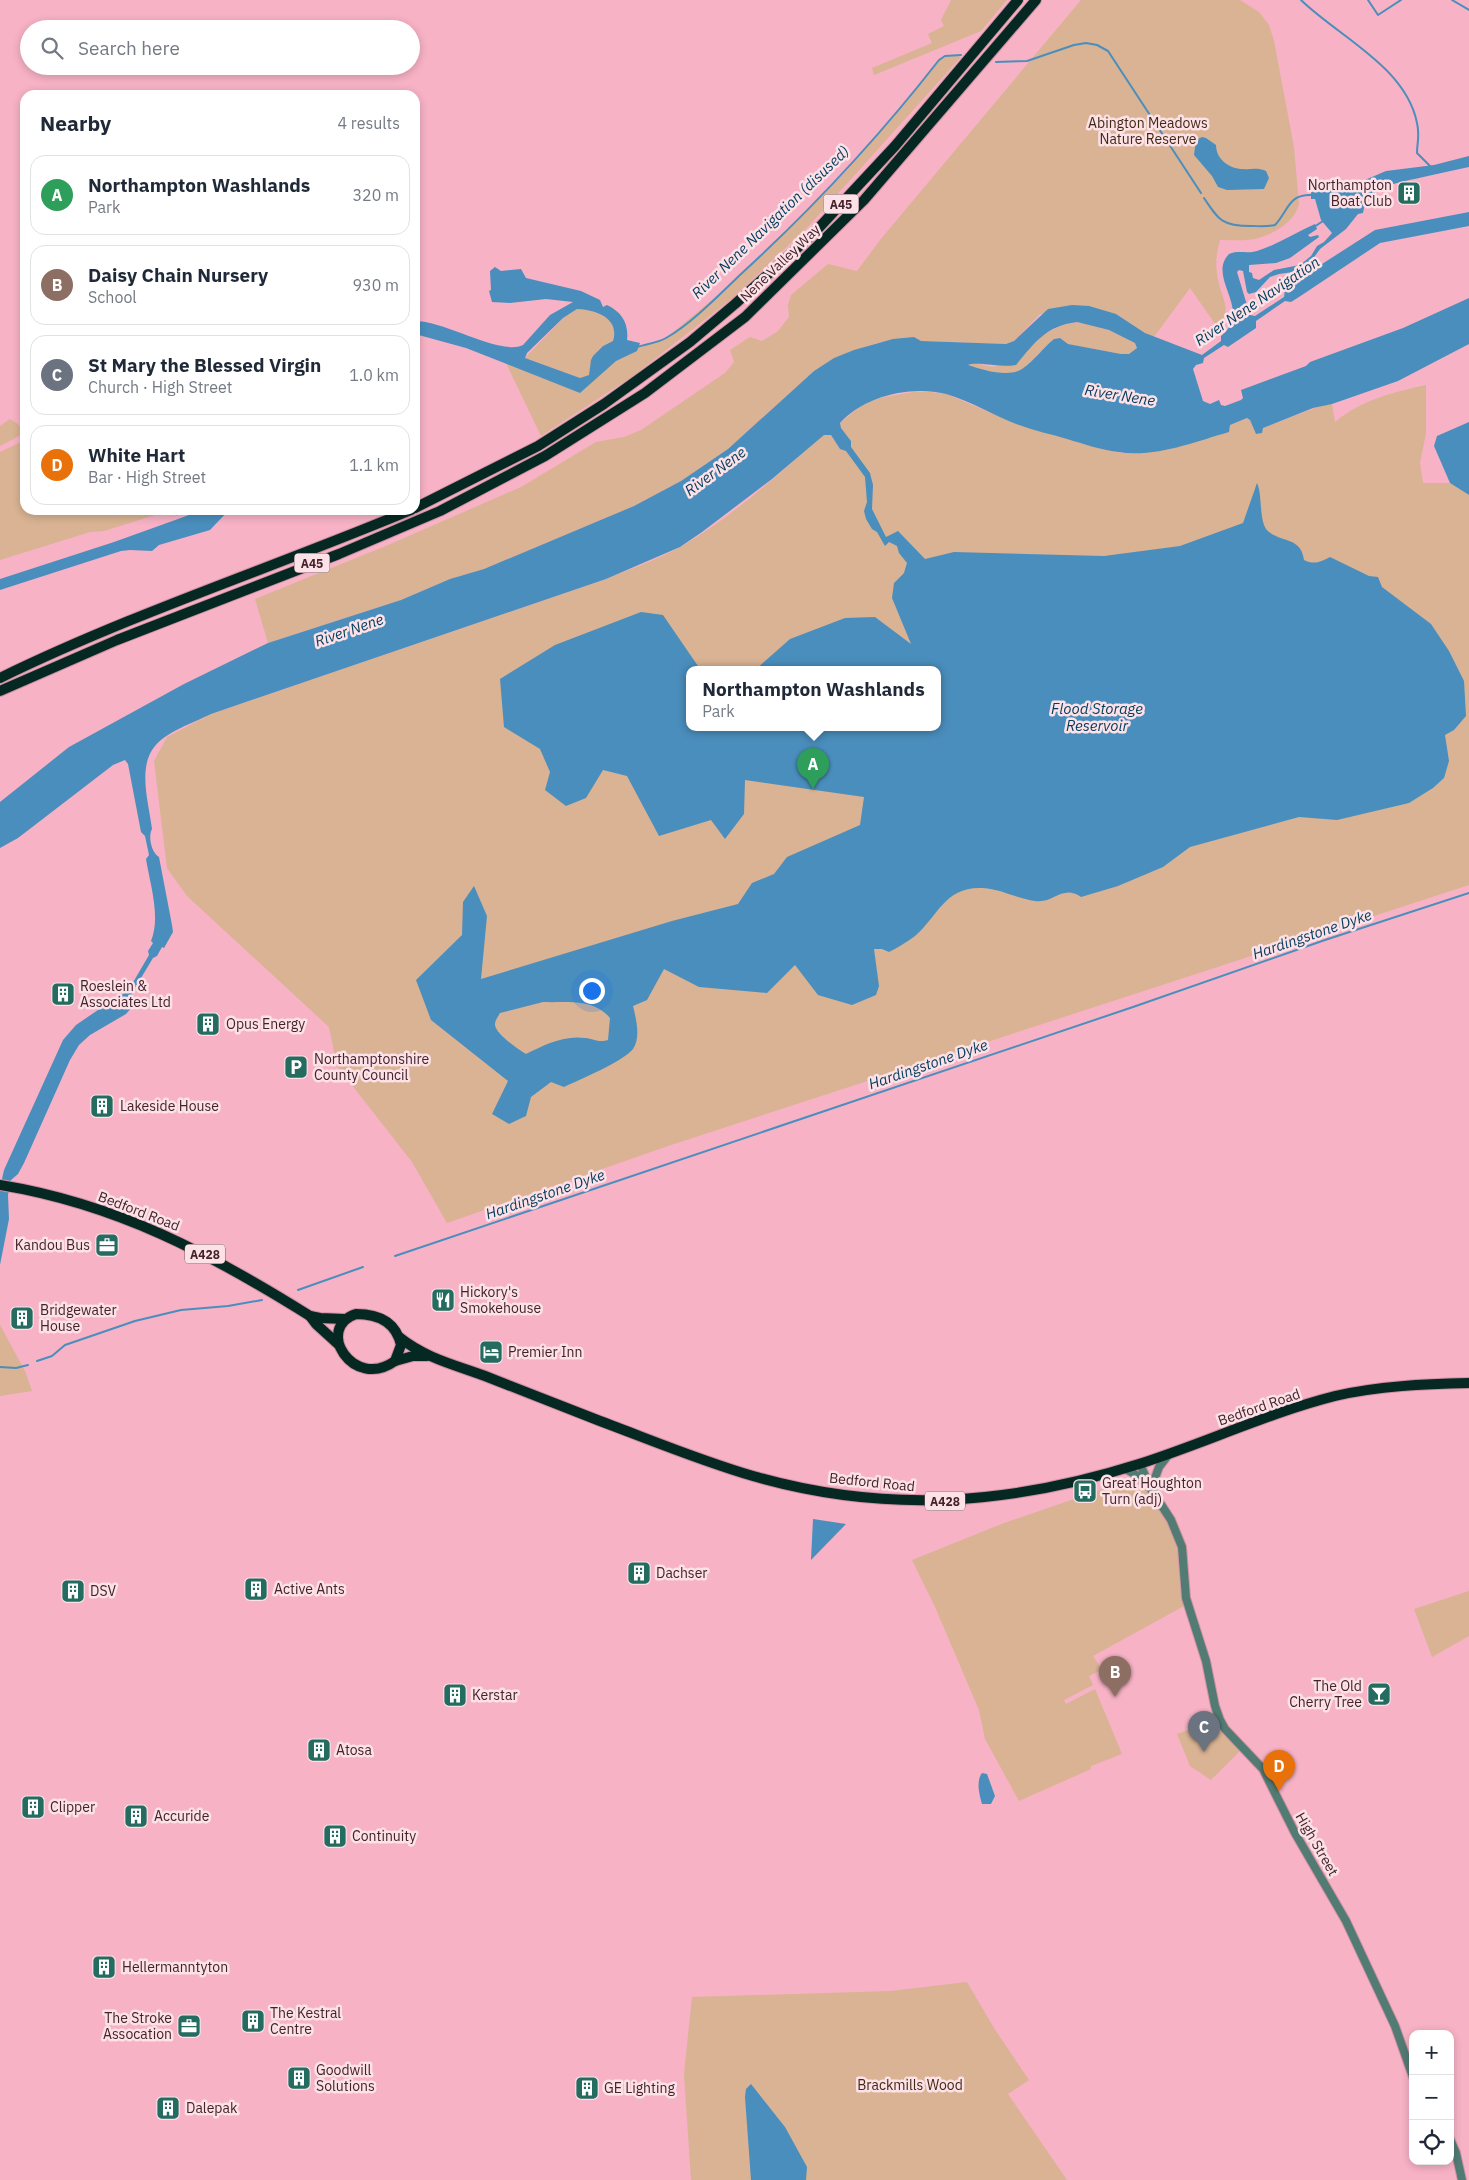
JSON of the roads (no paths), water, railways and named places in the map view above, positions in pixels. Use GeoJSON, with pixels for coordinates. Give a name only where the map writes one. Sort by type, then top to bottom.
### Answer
{"type":"FeatureCollection","features":[{"type":"Feature","properties":{"kind":"highway","name":"Nene Valley Way"},"geometry":{"type":"LineString","coordinates":[[420,505],[538,446],[604,404],[638,381],[735,304],[814,233],[895,146],[1018,0]]}},
{"type":"Feature","properties":{"kind":"highway","name":"Nene Valley Way"},"geometry":{"type":"LineString","coordinates":[[0,691],[117,640],[338,554],[440,511],[545,456],[645,393],[745,317],[864,200],[1036,0]]}},
{"type":"Feature","properties":{"kind":"highway","name":"A45"},"geometry":{"type":"LineString","coordinates":[[0,678],[114,628],[399,515]]}},
{"type":"Feature","properties":{"kind":"highway","name":"Bedford Road"},"geometry":{"type":"LineString","coordinates":[[0,1185],[24,1189],[102,1210],[171,1237],[250,1278],[310,1316],[338,1344]]}},
{"type":"Feature","properties":{"kind":"highway"},"geometry":{"type":"LineString","coordinates":[[356,1314],[375,1315],[389,1323],[399,1337],[401,1350],[395,1361],[383,1368],[359,1367],[347,1358],[338,1344],[340,1327],[345,1319],[356,1314]]}},
{"type":"Feature","properties":{"kind":"highway","name":"Bedford Road"},"geometry":{"type":"LineString","coordinates":[[310,1316],[345,1319]]}},
{"type":"Feature","properties":{"kind":"highway","name":"Bedford Road"},"geometry":{"type":"LineString","coordinates":[[399,1337],[428,1356],[698,1458],[754,1476],[848,1496],[923,1501],[976,1499],[1029,1492],[1140,1464],[1256,1422],[1336,1396],[1410,1386],[1469,1383]]}},
{"type":"Feature","properties":{"kind":"highway","name":"Bedford Road"},"geometry":{"type":"LineString","coordinates":[[395,1361],[413,1356],[428,1356]]}},
{"type":"Feature","properties":{"kind":"street"},"geometry":{"type":"LineString","coordinates":[[1124,1468],[1138,1476],[1152,1489],[1159,1467],[1169,1454]]}},
{"type":"Feature","properties":{"kind":"street","name":"High Street"},"geometry":{"type":"LineString","coordinates":[[1140,1464],[1182,1547],[1186,1598],[1206,1661],[1215,1706],[1220,1720],[1225,1729],[1263,1770],[1295,1832],[1359,1945],[1368,1969],[1395,2026],[1412,2075]]}},
{"type":"Feature","properties":{"kind":"street"},"geometry":{"type":"LineString","coordinates":[[1454,2148],[1462,2180]]}},
{"type":"Feature","properties":{"kind":"water"},"geometry":{"type":"Polygon","coordinates":[[[1202,137],[1216,145],[1218,155],[1228,165],[1238,169],[1266,171],[1269,178],[1264,189],[1227,190],[1218,187],[1212,176],[1194,155],[1196,140],[1202,137]]]}},
{"type":"Feature","properties":{"kind":"water","name":"Flood Storage Reservoir"},"geometry":{"type":"Polygon","coordinates":[[[1469,156],[1469,167],[1393,184],[1377,191],[1370,197],[1363,213],[1358,214],[1346,229],[1320,249],[1307,267],[1300,271],[1270,277],[1256,292],[1249,294],[1243,271],[1239,270],[1237,272],[1250,315],[1255,316],[1284,297],[1285,290],[1294,282],[1375,230],[1469,212],[1469,226],[1380,243],[1291,302],[1285,301],[1256,321],[1256,328],[1228,347],[1224,345],[1204,358],[1203,363],[1196,365],[1193,369],[1203,401],[1210,404],[1219,400],[1221,405],[1225,406],[1243,398],[1241,390],[1403,328],[1469,298],[1469,344],[1398,381],[1332,404],[1313,408],[1263,428],[1262,433],[1256,434],[1250,420],[1247,418],[1230,425],[1229,432],[1174,448],[1146,453],[1105,450],[1037,431],[955,397],[932,392],[903,392],[889,395],[862,406],[840,423],[841,428],[851,441],[851,447],[870,473],[873,485],[872,509],[886,537],[898,531],[925,559],[954,552],[1104,556],[1180,546],[1243,523],[1257,483],[1263,523],[1269,532],[1299,547],[1304,560],[1308,562],[1317,562],[1330,557],[1369,576],[1378,577],[1382,587],[1431,624],[1449,651],[1464,681],[1466,716],[1454,730],[1445,735],[1449,761],[1444,778],[1433,788],[1409,803],[1337,820],[1299,817],[1190,847],[1163,867],[1118,886],[1081,897],[1063,893],[1048,900],[1035,901],[983,888],[960,892],[944,903],[923,928],[909,940],[889,952],[882,949],[874,949],[879,986],[876,995],[852,1005],[818,995],[795,965],[767,993],[699,987],[664,969],[647,1000],[633,1006],[637,1039],[633,1049],[628,1054],[564,1087],[551,1082],[531,1097],[526,1116],[509,1124],[492,1114],[508,1081],[431,1020],[416,980],[462,935],[463,902],[474,886],[487,916],[481,979],[672,921],[738,904],[752,883],[774,874],[787,857],[860,825],[864,797],[745,780],[744,814],[725,839],[711,820],[659,836],[627,776],[603,770],[586,798],[566,806],[545,790],[550,772],[540,749],[504,727],[500,679],[555,645],[641,612],[663,615],[698,666],[686,666],[686,731],[941,731],[941,666],[760,666],[790,639],[845,618],[875,617],[911,644],[892,598],[894,583],[904,573],[907,563],[899,553],[897,546],[889,542],[885,546],[877,532],[872,529],[866,519],[864,511],[867,502],[865,477],[846,451],[840,449],[831,435],[824,435],[772,479],[680,547],[606,579],[211,714],[166,736],[155,746],[150,755],[145,775],[152,829],[150,836],[154,852],[159,857],[173,932],[164,948],[162,947],[157,956],[153,958],[132,993],[133,998],[129,1004],[133,1006],[126,1014],[90,1035],[79,1045],[70,1060],[24,1163],[18,1174],[11,1180],[8,1195],[9,1219],[0,1265],[0,1188],[4,1170],[63,1040],[76,1025],[117,997],[120,999],[124,992],[128,991],[149,955],[148,951],[153,943],[151,941],[154,932],[155,911],[146,859],[149,855],[145,836],[141,832],[128,764],[125,760],[113,765],[18,838],[0,848],[0,802],[69,747],[184,684],[268,643],[401,600],[450,579],[484,569],[634,506],[681,481],[728,449],[814,371],[834,358],[854,350],[893,339],[914,337],[921,341],[1006,344],[1014,341],[1048,309],[1072,305],[1089,306],[1116,314],[1145,333],[1202,355],[1221,341],[1221,336],[1230,326],[1233,316],[1232,305],[1223,273],[1223,263],[1229,254],[1254,252],[1315,224],[1317,229],[1308,235],[1310,237],[1318,235],[1319,237],[1290,258],[1276,263],[1249,265],[1249,272],[1252,273],[1253,278],[1259,280],[1274,270],[1300,265],[1332,233],[1321,220],[1315,199],[1311,199],[1311,192],[1346,188],[1386,171],[1434,165],[1469,156]],[[1077,322],[1066,324],[1042,336],[1016,365],[968,365],[1003,373],[1017,372],[1031,362],[1054,339],[1060,338],[1068,344],[1121,354],[1129,354],[1137,348],[1135,343],[1109,330],[1077,322]],[[543,1002],[500,1013],[495,1024],[496,1028],[508,1041],[526,1054],[562,1039],[577,1037],[602,1041],[608,1040],[610,1018],[596,1007],[570,1002],[543,1002]]]}},
{"type":"Feature","properties":{"kind":"water"},"geometry":{"type":"Polygon","coordinates":[[[495,267],[501,271],[521,269],[526,278],[581,291],[600,300],[603,307],[607,305],[617,311],[626,324],[627,340],[640,343],[637,351],[616,361],[580,393],[466,348],[420,335],[420,321],[428,322],[501,346],[513,347],[523,345],[550,315],[573,302],[546,299],[510,303],[492,302],[489,291],[491,290],[490,271],[495,267]],[[577,309],[563,318],[527,353],[525,358],[580,378],[589,375],[593,356],[603,346],[613,341],[614,333],[610,321],[592,311],[577,309]]]}},
{"type":"Feature","properties":{"kind":"water"},"geometry":{"type":"Polygon","coordinates":[[[1469,422],[1469,495],[1450,483],[1434,446],[1437,436],[1469,422]]]}},
{"type":"Feature","properties":{"kind":"water"},"geometry":{"type":"Polygon","coordinates":[[[189,515],[224,515],[210,530],[159,545],[152,551],[121,551],[0,590],[0,579],[114,542],[189,515]]]}},
{"type":"Feature","properties":{"kind":"water"},"geometry":{"type":"Polygon","coordinates":[[[813,1519],[846,1524],[811,1560],[813,1519]]]}},
{"type":"Feature","properties":{"kind":"water"},"geometry":{"type":"Polygon","coordinates":[[[982,1773],[987,1774],[995,1796],[991,1804],[982,1804],[979,1784],[982,1773]]]}},
{"type":"Feature","properties":{"kind":"water"},"geometry":{"type":"Polygon","coordinates":[[[751,2084],[785,2127],[807,2167],[806,2180],[751,2180],[745,2097],[746,2089],[751,2084]]]}},
{"type":"Feature","properties":{"kind":"waterway"},"geometry":{"type":"LineString","coordinates":[[1301,0],[1316,14],[1369,54],[1400,85],[1410,103],[1417,123],[1417,153],[1431,167]]}},
{"type":"Feature","properties":{"kind":"waterway"},"geometry":{"type":"LineString","coordinates":[[1368,0],[1378,15],[1401,0]]}},
{"type":"Feature","properties":{"kind":"waterway"},"geometry":{"type":"LineString","coordinates":[[1452,0],[1469,10]]}},
{"type":"Feature","properties":{"kind":"waterway","name":"River Nene Navigation (disused)"},"geometry":{"type":"LineString","coordinates":[[996,62],[1027,61],[1074,45],[1086,43],[1097,45],[1108,51],[1201,193]]}},
{"type":"Feature","properties":{"kind":"waterway","name":"River Nene Navigation (disused)"},"geometry":{"type":"LineString","coordinates":[[637,347],[666,338],[705,308],[819,198],[893,117],[939,60],[945,56],[961,55]]}},
{"type":"Feature","properties":{"kind":"waterway","name":"River Nene Navigation (disused)"},"geometry":{"type":"LineString","coordinates":[[1204,198],[1223,221],[1242,226],[1266,226],[1275,225],[1293,200],[1304,195],[1312,195]]}},
{"type":"Feature","properties":{"kind":"waterway"},"geometry":{"type":"LineString","coordinates":[[1314,227],[1323,221]]}},
{"type":"Feature","properties":{"kind":"waterway","name":"Hardingstone Dyke"},"geometry":{"type":"LineString","coordinates":[[395,1256],[1133,1007],[1325,940],[1469,893]]}},
{"type":"Feature","properties":{"kind":"waterway","name":"Hardingstone Dyke"},"geometry":{"type":"LineString","coordinates":[[298,1290],[363,1267]]}},
{"type":"Feature","properties":{"kind":"waterway","name":"Hardingstone Dyke"},"geometry":{"type":"LineString","coordinates":[[37,1361],[52,1356],[65,1345],[135,1321],[181,1310],[228,1306],[262,1300]]}},
{"type":"Feature","properties":{"kind":"waterway","name":"Hardingstone Dyke"},"geometry":{"type":"LineString","coordinates":[[0,1367],[16,1368],[28,1365]]}},
{"type":"Feature","properties":{"kind":"place","name":"Northampton Boat Club"},"geometry":{"type":"Point","coordinates":[1409,193]}},
{"type":"Feature","properties":{"kind":"place","name":"Northampton Washlands"},"geometry":{"type":"Point","coordinates":[813,789]}},
{"type":"Feature","properties":{"kind":"place","name":"Roeslein & Associates Ltd"},"geometry":{"type":"Point","coordinates":[63,994]}},
{"type":"Feature","properties":{"kind":"place","name":"Opus Energy"},"geometry":{"type":"Point","coordinates":[208,1024]}},
{"type":"Feature","properties":{"kind":"place","name":"Northamptonshire County Council"},"geometry":{"type":"Point","coordinates":[296,1067]}},
{"type":"Feature","properties":{"kind":"place","name":"Lakeside House"},"geometry":{"type":"Point","coordinates":[102,1106]}},
{"type":"Feature","properties":{"kind":"place","name":"Kandou Bus"},"geometry":{"type":"Point","coordinates":[107,1245]}},
{"type":"Feature","properties":{"kind":"place","name":"Hickory's Smokehouse"},"geometry":{"type":"Point","coordinates":[443,1300]}},
{"type":"Feature","properties":{"kind":"place","name":"Bridgewater House"},"geometry":{"type":"Point","coordinates":[22,1318]}},
{"type":"Feature","properties":{"kind":"place","name":"Premier Inn"},"geometry":{"type":"Point","coordinates":[491,1352]}},
{"type":"Feature","properties":{"kind":"place","name":"Great Houghton Turn (adj)"},"geometry":{"type":"Point","coordinates":[1085,1491]}},
{"type":"Feature","properties":{"kind":"place","name":"Dachser"},"geometry":{"type":"Point","coordinates":[639,1573]}},
{"type":"Feature","properties":{"kind":"place","name":"Active Ants"},"geometry":{"type":"Point","coordinates":[256,1589]}},
{"type":"Feature","properties":{"kind":"place","name":"DSV"},"geometry":{"type":"Point","coordinates":[73,1591]}},
{"type":"Feature","properties":{"kind":"place","name":"The Old Cherry Tree"},"geometry":{"type":"Point","coordinates":[1379,1694]}},
{"type":"Feature","properties":{"kind":"place","name":"Kerstar"},"geometry":{"type":"Point","coordinates":[455,1695]}},
{"type":"Feature","properties":{"kind":"place","name":"Daisy Chain Nursery"},"geometry":{"type":"Point","coordinates":[1115,1697]}},
{"type":"Feature","properties":{"kind":"place","name":"Atosa"},"geometry":{"type":"Point","coordinates":[319,1750]}},
{"type":"Feature","properties":{"kind":"place","name":"St Mary the Blessed Virgin"},"geometry":{"type":"Point","coordinates":[1204,1752]}},
{"type":"Feature","properties":{"kind":"place","name":"White Hart"},"geometry":{"type":"Point","coordinates":[1279,1791]}},
{"type":"Feature","properties":{"kind":"place","name":"Clipper"},"geometry":{"type":"Point","coordinates":[33,1807]}},
{"type":"Feature","properties":{"kind":"place","name":"Accuride"},"geometry":{"type":"Point","coordinates":[136,1816]}},
{"type":"Feature","properties":{"kind":"place","name":"Continuity"},"geometry":{"type":"Point","coordinates":[335,1836]}},
{"type":"Feature","properties":{"kind":"place","name":"Hellermanntyton"},"geometry":{"type":"Point","coordinates":[104,1967]}},
{"type":"Feature","properties":{"kind":"place","name":"The Kestral Centre"},"geometry":{"type":"Point","coordinates":[253,2021]}},
{"type":"Feature","properties":{"kind":"place","name":"The Stroke Assocation"},"geometry":{"type":"Point","coordinates":[189,2026]}},
{"type":"Feature","properties":{"kind":"place","name":"Goodwill Solutions"},"geometry":{"type":"Point","coordinates":[299,2078]}},
{"type":"Feature","properties":{"kind":"place","name":"GE Lighting"},"geometry":{"type":"Point","coordinates":[587,2088]}},
{"type":"Feature","properties":{"kind":"place","name":"Dalepak"},"geometry":{"type":"Point","coordinates":[168,2108]}},
{"type":"Feature","properties":{"kind":"park label","name":"Abington Meadows Nature Reserve"},"geometry":{"type":"Point","coordinates":[1148,132]}},
{"type":"Feature","properties":{"kind":"park label","name":"Brackmills Wood"},"geometry":{"type":"Point","coordinates":[910,2085]}},
{"type":"Feature","properties":{"kind":"water label","name":"River Nene Navigation"},"geometry":{"type":"Point","coordinates":[1257,301]}},
{"type":"Feature","properties":{"kind":"water label","name":"River Nene"},"geometry":{"type":"Point","coordinates":[1120,395]}},
{"type":"Feature","properties":{"kind":"water label","name":"River Nene"},"geometry":{"type":"Point","coordinates":[715,471]}},
{"type":"Feature","properties":{"kind":"water label","name":"River Nene"},"geometry":{"type":"Point","coordinates":[349,630]}}]}
